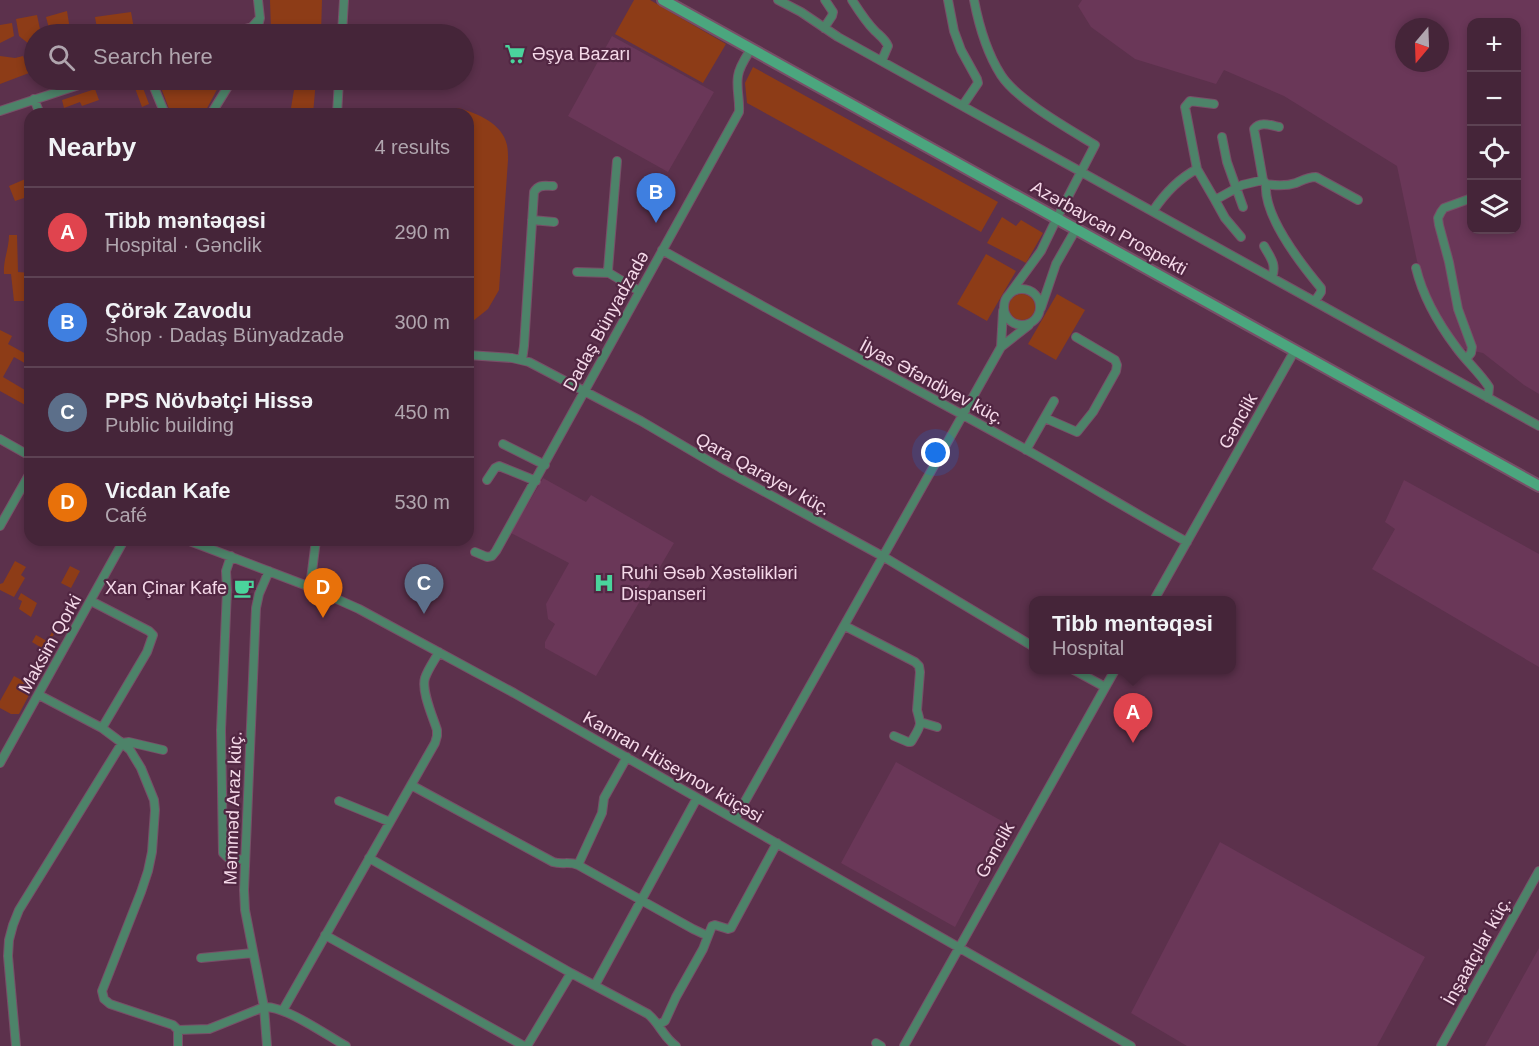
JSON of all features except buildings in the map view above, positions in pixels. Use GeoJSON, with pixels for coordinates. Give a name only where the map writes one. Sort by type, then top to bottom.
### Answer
{"type":"FeatureCollection","features":[{"type":"Feature","properties":{"kind":"street"},"geometry":{"type":"LineString","coordinates":[[258,0],[258,24]]}},
{"type":"Feature","properties":{"kind":"street"},"geometry":{"type":"LineString","coordinates":[[343,24],[344,0]]}},
{"type":"Feature","properties":{"kind":"street","name":"Azərbaycan Prospekti"},"geometry":{"type":"LineString","coordinates":[[663,0],[1539,486]]}},
{"type":"Feature","properties":{"kind":"street"},"geometry":{"type":"LineString","coordinates":[[778,0],[1081,172],[1539,426]]}},
{"type":"Feature","properties":{"kind":"street"},"geometry":{"type":"LineString","coordinates":[[824,28],[833,12],[825,0]]}},
{"type":"Feature","properties":{"kind":"street"},"geometry":{"type":"LineString","coordinates":[[852,0],[861,14],[886,41],[888,46],[882,60]]}},
{"type":"Feature","properties":{"kind":"street"},"geometry":{"type":"LineString","coordinates":[[948,0],[954,31],[978,83],[963,105]]}},
{"type":"Feature","properties":{"kind":"street"},"geometry":{"type":"LineString","coordinates":[[974,0],[983,36],[1001,75],[1010,86],[1095,145],[1036,260],[1006,300],[1001,347]]}},
{"type":"Feature","properties":{"kind":"street"},"geometry":{"type":"LineString","coordinates":[[255,24],[260,18]]}},
{"type":"Feature","properties":{"kind":"street","name":"Dadaş Bünyadzadə"},"geometry":{"type":"LineString","coordinates":[[475,552],[492,556],[496,551],[739,112],[737,77],[751,49]]}},
{"type":"Feature","properties":{"kind":"street"},"geometry":{"type":"LineString","coordinates":[[0,111],[62,90]]}},
{"type":"Feature","properties":{"kind":"street"},"geometry":{"type":"LineString","coordinates":[[155,90],[163,108]]}},
{"type":"Feature","properties":{"kind":"street"},"geometry":{"type":"LineString","coordinates":[[215,108],[226,90]]}},
{"type":"Feature","properties":{"kind":"street"},"geometry":{"type":"LineString","coordinates":[[337,108],[338,90]]}},
{"type":"Feature","properties":{"kind":"street"},"geometry":{"type":"LineString","coordinates":[[34,99],[38,108]]}},
{"type":"Feature","properties":{"kind":"street"},"geometry":{"type":"LineString","coordinates":[[1214,104],[1190,101],[1185,107],[1197,169],[1225,218],[1241,237]]}},
{"type":"Feature","properties":{"kind":"street"},"geometry":{"type":"LineString","coordinates":[[1279,127],[1260,124],[1254,129],[1266,198],[1275,220],[1298,260],[1321,288],[1315,301]]}},
{"type":"Feature","properties":{"kind":"street"},"geometry":{"type":"LineString","coordinates":[[1222,137],[1227,162],[1243,207]]}},
{"type":"Feature","properties":{"kind":"street"},"geometry":{"type":"LineString","coordinates":[[609,273],[607,265],[617,161]]}},
{"type":"Feature","properties":{"kind":"street"},"geometry":{"type":"LineString","coordinates":[[1153,211],[1168,190],[1197,169]]}},
{"type":"Feature","properties":{"kind":"street"},"geometry":{"type":"LineString","coordinates":[[1215,200],[1242,185],[1264,182],[1280,186],[1309,177],[1316,177],[1358,200]]}},
{"type":"Feature","properties":{"kind":"street"},"geometry":{"type":"LineString","coordinates":[[522,360],[534,192],[540,186],[553,186]]}},
{"type":"Feature","properties":{"kind":"street"},"geometry":{"type":"LineString","coordinates":[[1466,359],[1472,347],[1458,309],[1438,218],[1444,208],[1467,200]]}},
{"type":"Feature","properties":{"kind":"street"},"geometry":{"type":"LineString","coordinates":[[532,220],[554,222]]}},
{"type":"Feature","properties":{"kind":"street"},"geometry":{"type":"LineString","coordinates":[[735,819],[1001,347],[1035,319],[1056,264],[1076,229]]}},
{"type":"Feature","properties":{"kind":"street"},"geometry":{"type":"LineString","coordinates":[[1264,246],[1274,265],[1272,277]]}},
{"type":"Feature","properties":{"kind":"street","name":"İlyas Əfəndiyev küç."},"geometry":{"type":"LineString","coordinates":[[662,250],[1026,450],[1187,542]]}},
{"type":"Feature","properties":{"kind":"street"},"geometry":{"type":"LineString","coordinates":[[1416,268],[1432,311],[1456,348],[1489,387],[1488,398]]}},
{"type":"Feature","properties":{"kind":"street"},"geometry":{"type":"LineString","coordinates":[[577,272],[609,273],[639,291]]}},
{"type":"Feature","properties":{"kind":"street"},"geometry":{"type":"LineString","coordinates":[[1006,300],[1018,290],[1030,291],[1039,300],[1039,312]]}},
{"type":"Feature","properties":{"kind":"street"},"geometry":{"type":"LineString","coordinates":[[1006,300],[1006,316],[1012,322],[1020,325],[1032,322]]}},
{"type":"Feature","properties":{"kind":"street"},"geometry":{"type":"LineString","coordinates":[[1045,418],[1077,432],[1093,412],[1116,371],[1117,365],[1114,360],[1076,337]]}},
{"type":"Feature","properties":{"kind":"street","name":"Gənclik"},"geometry":{"type":"LineString","coordinates":[[1156,596],[1294,350]]}},
{"type":"Feature","properties":{"kind":"street","name":"Qara Qarayev küç."},"geometry":{"type":"LineString","coordinates":[[474,356],[529,362],[641,421],[721,468],[884,556],[1029,644]]}},
{"type":"Feature","properties":{"kind":"street"},"geometry":{"type":"LineString","coordinates":[[1026,450],[1054,401]]}},
{"type":"Feature","properties":{"kind":"street"},"geometry":{"type":"LineString","coordinates":[[0,439],[24,453]]}},
{"type":"Feature","properties":{"kind":"street"},"geometry":{"type":"LineString","coordinates":[[503,444],[544,465]]}},
{"type":"Feature","properties":{"kind":"street"},"geometry":{"type":"LineString","coordinates":[[487,480],[499,466],[536,481]]}},
{"type":"Feature","properties":{"kind":"street"},"geometry":{"type":"LineString","coordinates":[[0,526],[24,483]]}},
{"type":"Feature","properties":{"kind":"street","name":"Maksim Qorki"},"geometry":{"type":"LineString","coordinates":[[0,763],[121,546]]}},
{"type":"Feature","properties":{"kind":"street","name":"Kamran Hüseynov küçəsi"},"geometry":{"type":"LineString","coordinates":[[204,546],[310,587],[359,609],[439,652],[1131,1046]]}},
{"type":"Feature","properties":{"kind":"street"},"geometry":{"type":"LineString","coordinates":[[310,587],[315,546]]}},
{"type":"Feature","properties":{"kind":"street"},"geometry":{"type":"LineString","coordinates":[[231,556],[226,571],[221,730],[223,853],[228,858],[245,861]]}},
{"type":"Feature","properties":{"kind":"street","name":"Məmməd Araz küç."},"geometry":{"type":"LineString","coordinates":[[267,1046],[264,1007],[245,910],[244,890],[256,608],[269,571]]}},
{"type":"Feature","properties":{"kind":"street"},"geometry":{"type":"LineString","coordinates":[[91,601],[153,635],[147,652],[102,728]]}},
{"type":"Feature","properties":{"kind":"street"},"geometry":{"type":"LineString","coordinates":[[845,626],[915,662],[918,666],[920,722],[911,742],[894,736]]}},
{"type":"Feature","properties":{"kind":"street"},"geometry":{"type":"LineString","coordinates":[[283,1010],[435,743],[437,730],[424,684],[439,652]]}},
{"type":"Feature","properties":{"kind":"street"},"geometry":{"type":"LineString","coordinates":[[1083,674],[1105,687]]}},
{"type":"Feature","properties":{"kind":"street","name":"Gənclik"},"geometry":{"type":"LineString","coordinates":[[904,1046],[1112,674]]}},
{"type":"Feature","properties":{"kind":"street"},"geometry":{"type":"LineString","coordinates":[[39,695],[102,728],[130,750],[141,768],[154,800],[155,810],[148,871],[102,991],[104,999],[110,1004],[173,1024],[178,1030],[178,1046]]}},
{"type":"Feature","properties":{"kind":"street"},"geometry":{"type":"LineString","coordinates":[[920,722],[937,727]]}},
{"type":"Feature","properties":{"kind":"street"},"geometry":{"type":"LineString","coordinates":[[122,743],[129,742],[163,750]]}},
{"type":"Feature","properties":{"kind":"street"},"geometry":{"type":"LineString","coordinates":[[16,1046],[8,956],[13,925],[122,743]]}},
{"type":"Feature","properties":{"kind":"street"},"geometry":{"type":"LineString","coordinates":[[579,865],[603,813],[604,798],[627,758]]}},
{"type":"Feature","properties":{"kind":"street"},"geometry":{"type":"LineString","coordinates":[[411,785],[552,862],[569,862],[579,865],[708,936]]}},
{"type":"Feature","properties":{"kind":"street"},"geometry":{"type":"LineString","coordinates":[[596,985],[697,798]]}},
{"type":"Feature","properties":{"kind":"street"},"geometry":{"type":"LineString","coordinates":[[339,801],[390,822]]}},
{"type":"Feature","properties":{"kind":"street"},"geometry":{"type":"LineString","coordinates":[[658,1026],[665,1020],[703,949],[712,926],[731,928],[777,843]]}},
{"type":"Feature","properties":{"kind":"street"},"geometry":{"type":"LineString","coordinates":[[369,858],[648,1014],[668,1040],[676,1046]]}},
{"type":"Feature","properties":{"kind":"street","name":"İnşaatçılar küç."},"geometry":{"type":"LineString","coordinates":[[1442,1046],[1539,871]]}},
{"type":"Feature","properties":{"kind":"street"},"geometry":{"type":"LineString","coordinates":[[325,935],[525,1046],[571,973]]}},
{"type":"Feature","properties":{"kind":"street"},"geometry":{"type":"LineString","coordinates":[[201,958],[253,952]]}},
{"type":"Feature","properties":{"kind":"street"},"geometry":{"type":"LineString","coordinates":[[178,1030],[208,1029],[264,1007],[274,1007],[346,1046]]}},
{"type":"Feature","properties":{"kind":"shaded area"},"geometry":{"type":"Polygon","coordinates":[[[270,0],[322,0],[321,24],[271,24],[270,0]]]}},
{"type":"Feature","properties":{"kind":"shaded area"},"geometry":{"type":"Polygon","coordinates":[[[634,0],[650,0],[726,44],[703,83],[615,34],[634,0]]]}},
{"type":"Feature","properties":{"kind":"shaded area"},"geometry":{"type":"Polygon","coordinates":[[[1082,0],[1539,0],[1539,394],[1483,353],[1460,348],[1436,311],[1417,261],[1397,166],[1284,96],[1224,70],[1216,84],[1135,59],[1091,27],[1078,6],[1082,0]]]}},
{"type":"Feature","properties":{"kind":"shaded area"},"geometry":{"type":"Polygon","coordinates":[[[67,11],[69,24],[48,24],[46,17],[67,11]]]}},
{"type":"Feature","properties":{"kind":"shaded area"},"geometry":{"type":"Polygon","coordinates":[[[131,12],[133,24],[96,24],[95,17],[131,12]]]}},
{"type":"Feature","properties":{"kind":"shaded area"},"geometry":{"type":"Polygon","coordinates":[[[37,15],[39,24],[24,24],[24,40],[19,36],[16,19],[37,15]]]}},
{"type":"Feature","properties":{"kind":"shaded area"},"geometry":{"type":"Polygon","coordinates":[[[12,23],[14,36],[0,43],[0,25],[12,23]]]}},
{"type":"Feature","properties":{"kind":"shaded area"},"geometry":{"type":"Polygon","coordinates":[[[612,36],[714,92],[668,172],[568,116],[612,36]]]}},
{"type":"Feature","properties":{"kind":"shaded area"},"geometry":{"type":"Polygon","coordinates":[[[0,56],[15,58],[23,56],[24,75],[0,84],[0,56]]]}},
{"type":"Feature","properties":{"kind":"shaded area"},"geometry":{"type":"Polygon","coordinates":[[[753,67],[998,202],[981,232],[747,103],[745,83],[753,67]]]}},
{"type":"Feature","properties":{"kind":"shaded area"},"geometry":{"type":"Polygon","coordinates":[[[95,90],[99,100],[82,106],[80,102],[64,108],[62,100],[95,90]]]}},
{"type":"Feature","properties":{"kind":"shaded area"},"geometry":{"type":"Polygon","coordinates":[[[136,90],[144,90],[149,104],[142,107],[136,90]]]}},
{"type":"Feature","properties":{"kind":"shaded area"},"geometry":{"type":"Polygon","coordinates":[[[162,90],[217,90],[207,108],[169,108],[162,90]]]}},
{"type":"Feature","properties":{"kind":"shaded area"},"geometry":{"type":"Polygon","coordinates":[[[294,90],[315,90],[314,108],[291,108],[294,90]]]}},
{"type":"Feature","properties":{"kind":"shaded area"},"geometry":{"type":"Polygon","coordinates":[[[474,114],[495,125],[504,137],[508,152],[499,290],[488,309],[474,320],[474,114]]]}},
{"type":"Feature","properties":{"kind":"shaded area"},"geometry":{"type":"Polygon","coordinates":[[[24,180],[24,198],[15,201],[9,186],[24,180]]]}},
{"type":"Feature","properties":{"kind":"shaded area"},"geometry":{"type":"Polygon","coordinates":[[[1002,217],[1016,226],[1021,220],[1043,233],[1026,263],[987,243],[1002,217]]]}},
{"type":"Feature","properties":{"kind":"shaded area"},"geometry":{"type":"Polygon","coordinates":[[[9,235],[17,235],[18,272],[24,272],[24,301],[14,301],[11,274],[4,274],[9,235]]]}},
{"type":"Feature","properties":{"kind":"shaded area"},"geometry":{"type":"Polygon","coordinates":[[[986,254],[1016,271],[987,321],[957,304],[986,254]]]}},
{"type":"Feature","properties":{"kind":"shaded area"},"geometry":{"type":"Polygon","coordinates":[[[1022,294],[1031,298],[1035,307],[1031,316],[1022,320],[1013,316],[1009,307],[1013,298],[1022,294]]]}},
{"type":"Feature","properties":{"kind":"shaded area"},"geometry":{"type":"Polygon","coordinates":[[[1057,294],[1085,310],[1056,360],[1028,344],[1057,294]]]}},
{"type":"Feature","properties":{"kind":"shaded area"},"geometry":{"type":"Polygon","coordinates":[[[0,330],[12,336],[8,344],[24,353],[24,363],[14,357],[3,377],[24,389],[24,404],[0,391],[0,330]]]}},
{"type":"Feature","properties":{"kind":"shaded area","name":"Ruhi Əsəb Xəstəlikləri Dispanseri"},"geometry":{"type":"Polygon","coordinates":[[[543,478],[586,502],[591,495],[674,543],[596,676],[545,648],[545,642],[555,624],[548,619],[546,604],[569,563],[511,533],[543,478]]]}},
{"type":"Feature","properties":{"kind":"shaded area"},"geometry":{"type":"Polygon","coordinates":[[[1404,480],[1539,554],[1539,667],[1372,569],[1395,529],[1385,522],[1404,480]]]}},
{"type":"Feature","properties":{"kind":"shaded area"},"geometry":{"type":"Polygon","coordinates":[[[15,561],[26,567],[21,575],[25,578],[14,597],[0,590],[0,584],[3,583],[15,561]]]}},
{"type":"Feature","properties":{"kind":"shaded area"},"geometry":{"type":"Polygon","coordinates":[[[70,566],[80,571],[71,588],[61,583],[70,566]]]}},
{"type":"Feature","properties":{"kind":"shaded area"},"geometry":{"type":"Polygon","coordinates":[[[21,593],[37,603],[31,617],[19,609],[22,601],[18,599],[21,593]]]}},
{"type":"Feature","properties":{"kind":"shaded area"},"geometry":{"type":"Polygon","coordinates":[[[52,632],[54,634],[45,650],[32,642],[36,635],[47,641],[52,632]]]}},
{"type":"Feature","properties":{"kind":"shaded area"},"geometry":{"type":"Polygon","coordinates":[[[37,660],[45,665],[19,714],[11,714],[0,708],[0,701],[14,676],[25,682],[37,660]]]}},
{"type":"Feature","properties":{"kind":"shaded area"},"geometry":{"type":"Polygon","coordinates":[[[896,762],[1009,825],[955,927],[841,863],[896,762]]]}},
{"type":"Feature","properties":{"kind":"shaded area"},"geometry":{"type":"Polygon","coordinates":[[[1220,842],[1425,957],[1377,1046],[1187,1046],[1131,1013],[1220,842]]]}},
{"type":"Feature","properties":{"kind":"shaded area"},"geometry":{"type":"Polygon","coordinates":[[[1539,948],[1539,1046],[1485,1046],[1539,948]]]}},
{"type":"Feature","properties":{"kind":"place","name":"Əşya Bazarı"},"geometry":{"type":"Point","coordinates":[515,54]}},
{"type":"Feature","properties":{"kind":"place","name":"Çörək Zavodu"},"geometry":{"type":"Point","coordinates":[656,223]}},
{"type":"Feature","properties":{"kind":"place","name":"Ruhi Əsəb Xəstəlikləri Dispanseri"},"geometry":{"type":"Point","coordinates":[604,583]}},
{"type":"Feature","properties":{"kind":"place","name":"Xan Çinar Kafe"},"geometry":{"type":"Point","coordinates":[244,588]}},
{"type":"Feature","properties":{"kind":"place","name":"PPS Növbətçi Hissə"},"geometry":{"type":"Point","coordinates":[424,614]}},
{"type":"Feature","properties":{"kind":"place","name":"Vicdan Kafe"},"geometry":{"type":"Point","coordinates":[323,618]}},
{"type":"Feature","properties":{"kind":"place","name":"Tibb məntəqəsi"},"geometry":{"type":"Point","coordinates":[1133,743]}}]}
